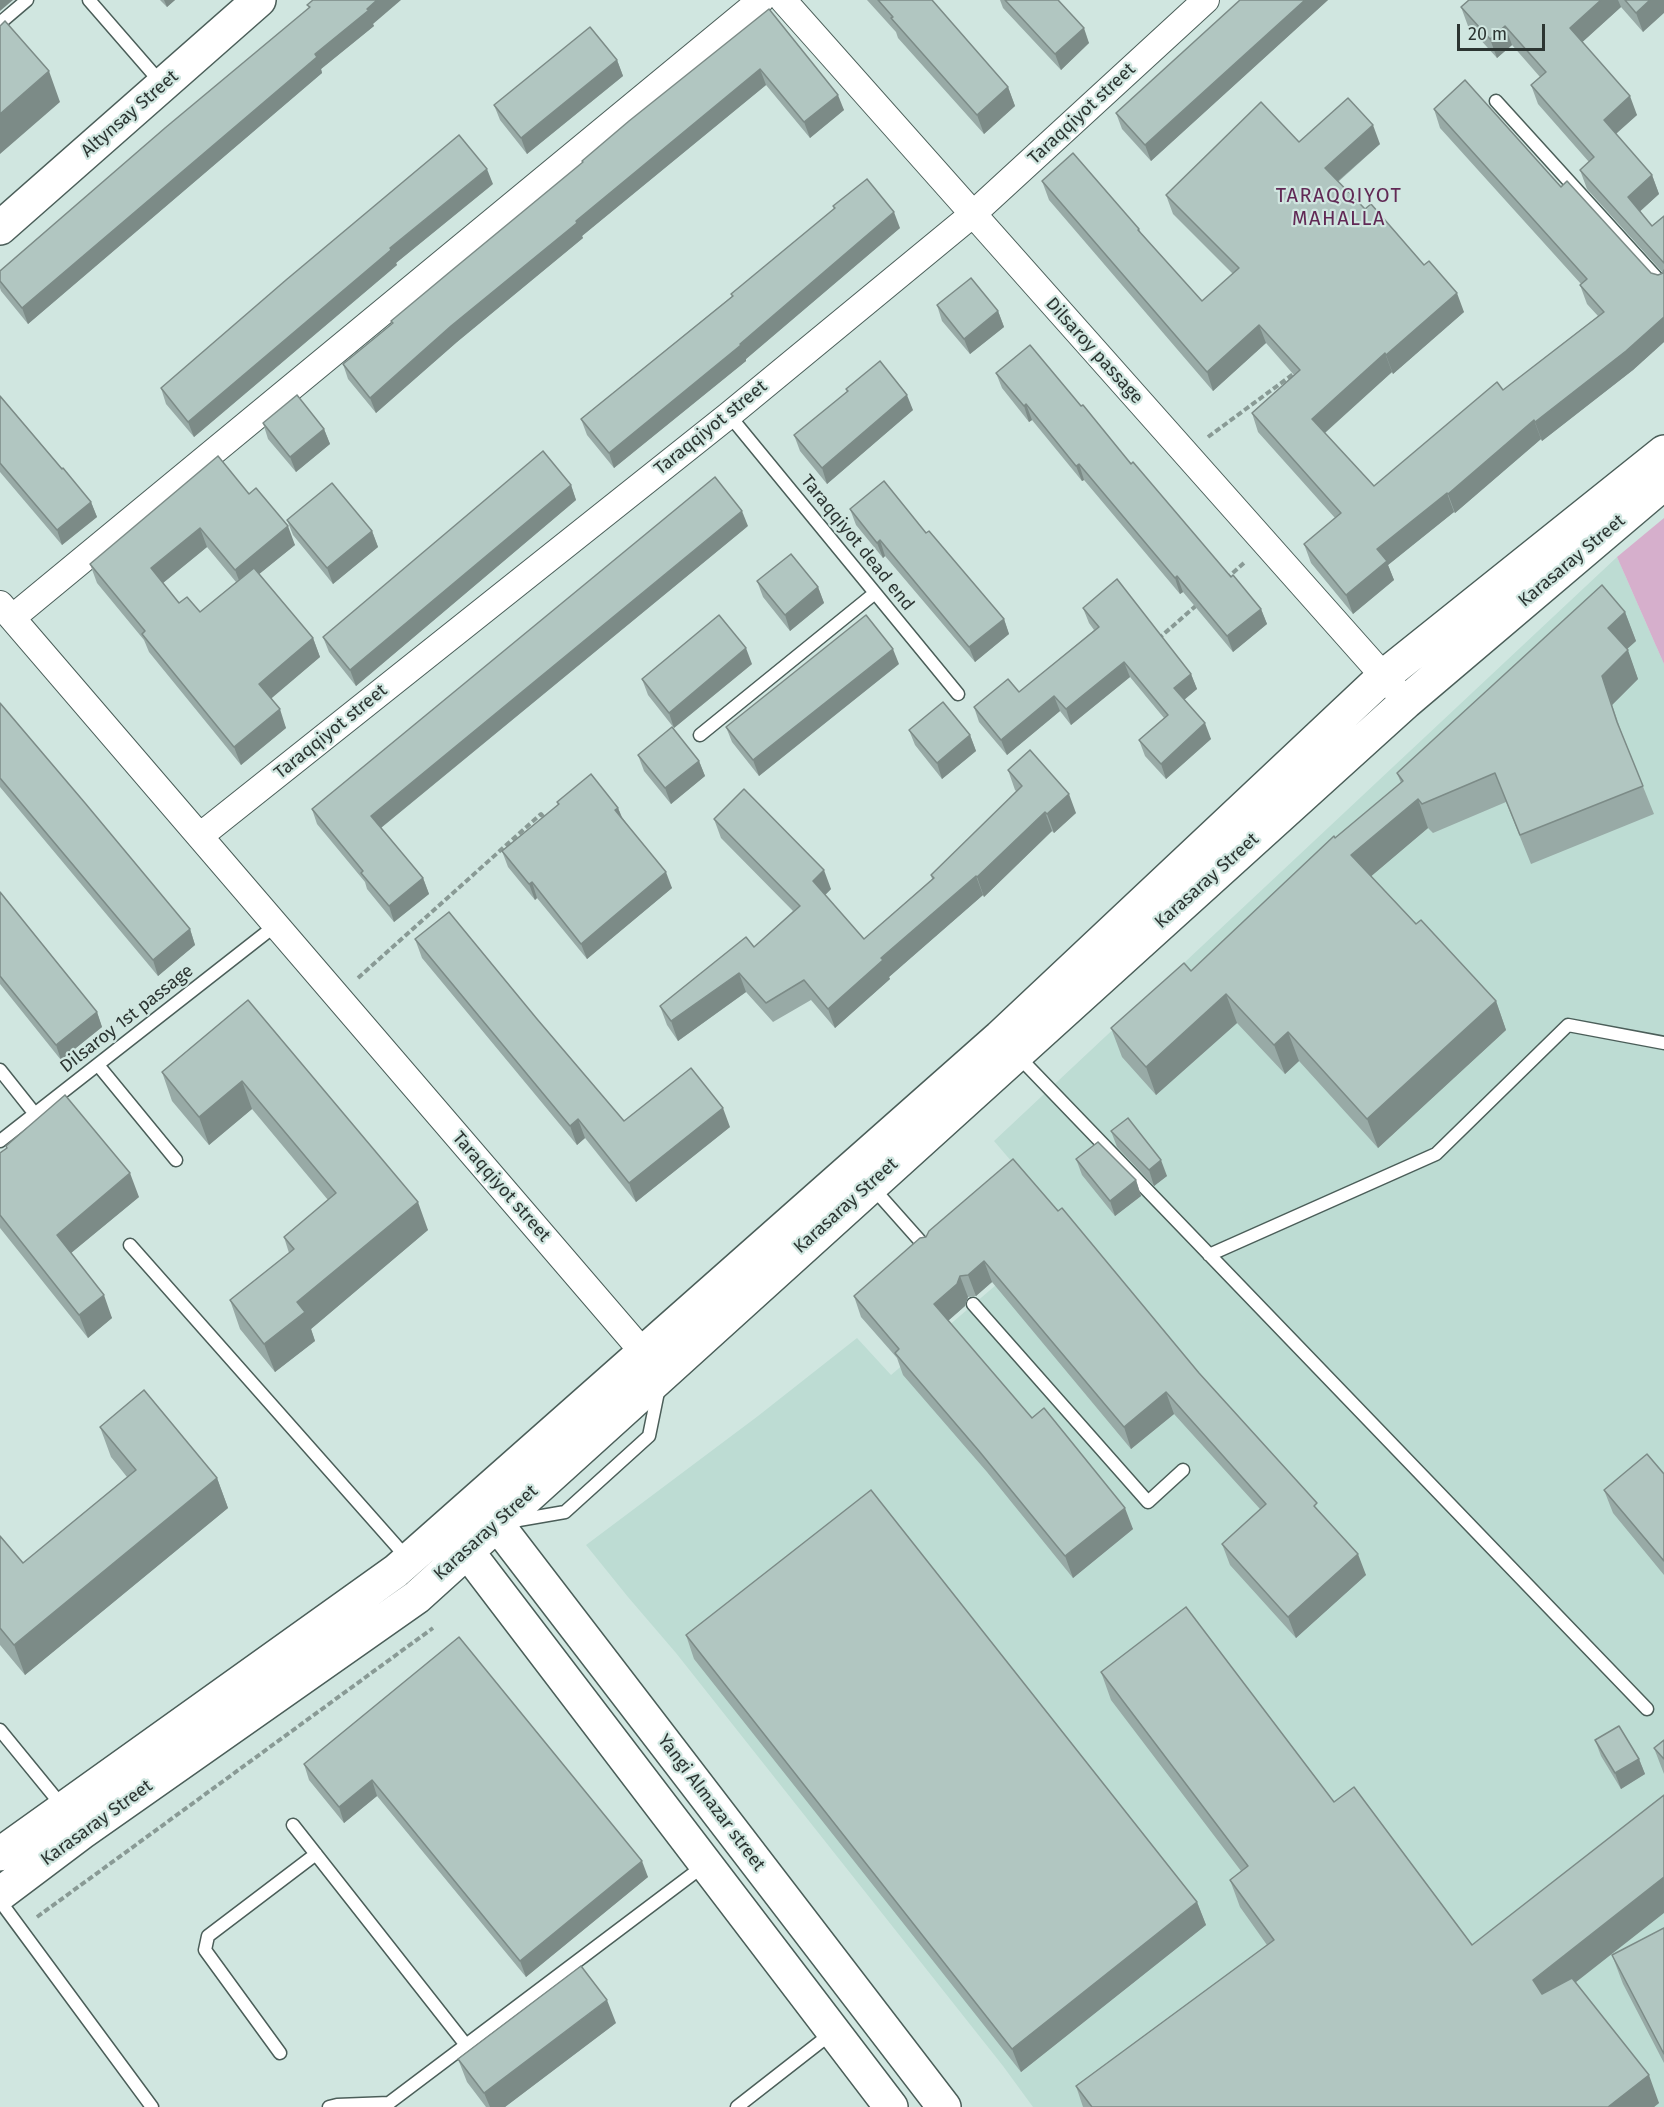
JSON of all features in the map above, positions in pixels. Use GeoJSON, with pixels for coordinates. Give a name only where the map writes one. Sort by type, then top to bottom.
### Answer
{"type":"FeatureCollection","features":[{"type":"Feature","properties":{"kind":"main road","name":"Altynsay Street"},"geometry":{"type":"LineString","coordinates":[[0,228],[259,0]]}},
{"type":"Feature","properties":{"kind":"main road","name":"Karasaray Street"},"geometry":{"type":"LineString","coordinates":[[652,1363],[870,1185],[1007,1045],[1384,676],[1664,452]]}},
{"type":"Feature","properties":{"kind":"main road","name":"Karasaray Street"},"geometry":{"type":"LineString","coordinates":[[0,1894],[81,1833],[417,1597],[467,1551],[487,1512],[1007,1045],[1664,483]]}},
{"type":"Feature","properties":{"kind":"main road","name":"Karasaray Street"},"geometry":{"type":"LineString","coordinates":[[0,1854],[396,1571],[448,1526],[487,1512]]}},
{"type":"Feature","properties":{"kind":"main road","name":"Yangi Almazar street"},"geometry":{"type":"LineString","coordinates":[[487,1512],[944,2107]]}},
{"type":"Feature","properties":{"kind":"main road"},"geometry":{"type":"LineString","coordinates":[[448,1526],[891,2107]]}},
{"type":"Feature","properties":{"kind":"street","name":"Taraqqiyot street"},"geometry":{"type":"LineString","coordinates":[[652,1363],[6,611],[761,0]]}},
{"type":"Feature","properties":{"kind":"street","name":"Dilsaroy passage"},"geometry":{"type":"LineString","coordinates":[[783,0],[1406,702]]}},
{"type":"Feature","properties":{"kind":"street","name":"Taraqqiyot street"},"geometry":{"type":"LineString","coordinates":[[200,836],[729,415],[973,214],[1206,0]]}},
{"type":"Feature","properties":{"kind":"lane"},"geometry":{"type":"LineString","coordinates":[[0,23],[27,0]]}},
{"type":"Feature","properties":{"kind":"lane"},"geometry":{"type":"LineString","coordinates":[[89,0],[163,85]]}},
{"type":"Feature","properties":{"kind":"lane"},"geometry":{"type":"LineString","coordinates":[[1496,101],[1664,286]]}},
{"type":"Feature","properties":{"kind":"lane","name":"Taraqqiyot dead end"},"geometry":{"type":"LineString","coordinates":[[729,415],[958,694]]}},
{"type":"Feature","properties":{"kind":"lane"},"geometry":{"type":"LineString","coordinates":[[700,735],[875,593]]}},
{"type":"Feature","properties":{"kind":"lane","name":"Dilsaroy 1st passage"},"geometry":{"type":"LineString","coordinates":[[0,1141],[276,926]]}},
{"type":"Feature","properties":{"kind":"lane"},"geometry":{"type":"LineString","coordinates":[[1209,1255],[1436,1154],[1568,1025],[1664,1043]]}},
{"type":"Feature","properties":{"kind":"lane"},"geometry":{"type":"LineString","coordinates":[[1007,1045],[1647,1709]]}},
{"type":"Feature","properties":{"kind":"lane"},"geometry":{"type":"LineString","coordinates":[[98,1065],[176,1160]]}},
{"type":"Feature","properties":{"kind":"lane"},"geometry":{"type":"LineString","coordinates":[[0,1070],[35,1114]]}},
{"type":"Feature","properties":{"kind":"lane"},"geometry":{"type":"LineString","coordinates":[[870,1185],[929,1252]]}},
{"type":"Feature","properties":{"kind":"lane"},"geometry":{"type":"LineString","coordinates":[[130,1245],[409,1560]]}},
{"type":"Feature","properties":{"kind":"lane"},"geometry":{"type":"LineString","coordinates":[[973,1304],[1148,1502],[1183,1470]]}},
{"type":"Feature","properties":{"kind":"lane"},"geometry":{"type":"LineString","coordinates":[[0,1730],[63,1808]]}},
{"type":"Feature","properties":{"kind":"lane"},"geometry":{"type":"LineString","coordinates":[[293,1825],[466,2045]]}},
{"type":"Feature","properties":{"kind":"lane"},"geometry":{"type":"LineString","coordinates":[[280,2054],[205,1950],[208,1936],[316,1854]]}},
{"type":"Feature","properties":{"kind":"lane"},"geometry":{"type":"LineString","coordinates":[[328,2107],[389,2103],[707,1864]]}},
{"type":"Feature","properties":{"kind":"lane"},"geometry":{"type":"LineString","coordinates":[[0,1901],[152,2107]]}},
{"type":"Feature","properties":{"kind":"lane"},"geometry":{"type":"LineString","coordinates":[[737,2107],[834,2031]]}},
{"type":"Feature","properties":{"kind":"path"},"geometry":{"type":"LineString","coordinates":[[1185,453],[1298,370]]}},
{"type":"Feature","properties":{"kind":"path"},"geometry":{"type":"LineString","coordinates":[[1222,582],[1265,544]]}},
{"type":"Feature","properties":{"kind":"path"},"geometry":{"type":"LineString","coordinates":[[1153,643],[1205,597]]}},
{"type":"Feature","properties":{"kind":"path"},"geometry":{"type":"LineString","coordinates":[[337,997],[541,814],[548,822]]}},
{"type":"Feature","properties":{"kind":"path"},"geometry":{"type":"LineString","coordinates":[[29,1923],[439,1623]]}},
{"type":"Feature","properties":{"kind":"shaded area"},"geometry":{"type":"Polygon","coordinates":[[[1664,518],[1664,664],[1617,557],[1664,518]]]}},
{"type":"Feature","properties":{"kind":"shaded area"},"geometry":{"type":"Polygon","coordinates":[[[1617,557],[1664,664],[1664,2107],[1033,2107],[676,1653],[586,1545],[758,1416],[857,1338],[891,1375],[1066,1225],[994,1141],[1617,557]]]}},
{"type":"Feature","properties":{"kind":"building"},"geometry":{"type":"Polygon","coordinates":[[[313,0],[377,0],[367,9],[369,10],[315,54],[317,57],[22,308],[0,281],[0,271],[165,128],[310,7],[307,5],[313,0]]]}},
{"type":"Feature","properties":{"kind":"building"},"geometry":{"type":"Polygon","coordinates":[[[878,0],[932,0],[1008,87],[977,115],[891,18],[893,17],[878,0]]]}},
{"type":"Feature","properties":{"kind":"building"},"geometry":{"type":"Polygon","coordinates":[[[1005,0],[1058,0],[1084,28],[1055,54],[1005,0]]]}},
{"type":"Feature","properties":{"kind":"building"},"geometry":{"type":"Polygon","coordinates":[[[1240,0],[1305,0],[1145,145],[1116,113],[1240,0]]]}},
{"type":"Feature","properties":{"kind":"building"},"geometry":{"type":"Polygon","coordinates":[[[1469,0],[1601,0],[1570,28],[1630,96],[1604,120],[1652,175],[1628,197],[1652,226],[1664,216],[1664,263],[1580,170],[1594,157],[1531,85],[1546,72],[1505,26],[1490,39],[1461,7],[1469,0]]]}},
{"type":"Feature","properties":{"kind":"building"},"geometry":{"type":"Polygon","coordinates":[[[1625,0],[1650,0],[1636,13],[1625,0]]]}},
{"type":"Feature","properties":{"kind":"building"},"geometry":{"type":"Polygon","coordinates":[[[769,9],[838,95],[804,122],[760,69],[451,326],[370,398],[343,364],[629,121],[769,9]]]}},
{"type":"Feature","properties":{"kind":"building"},"geometry":{"type":"Polygon","coordinates":[[[5,21],[49,71],[0,114],[0,26],[5,21]]]}},
{"type":"Feature","properties":{"kind":"building"},"geometry":{"type":"Polygon","coordinates":[[[590,27],[617,60],[521,138],[494,105],[590,27]]]}},
{"type":"Feature","properties":{"kind":"building"},"geometry":{"type":"Polygon","coordinates":[[[1465,80],[1561,187],[1567,181],[1651,273],[1658,275],[1664,270],[1664,317],[1626,351],[1535,422],[1534,420],[1448,494],[1377,549],[1387,561],[1346,595],[1304,544],[1341,513],[1252,413],[1300,370],[1259,325],[1207,372],[1042,181],[1073,153],[1202,301],[1239,268],[1166,195],[1261,102],[1299,142],[1348,98],[1373,125],[1325,168],[1365,209],[1371,204],[1424,265],[1429,261],[1457,293],[1386,355],[1385,353],[1312,419],[1374,486],[1497,382],[1503,390],[1604,312],[1580,285],[1587,279],[1434,109],[1465,80]]]}},
{"type":"Feature","properties":{"kind":"building"},"geometry":{"type":"Polygon","coordinates":[[[459,135],[487,169],[390,248],[391,250],[188,422],[161,388],[459,135]]]}},
{"type":"Feature","properties":{"kind":"building"},"geometry":{"type":"Polygon","coordinates":[[[867,179],[894,212],[741,345],[609,453],[581,419],[733,296],[731,294],[867,179]]]}},
{"type":"Feature","properties":{"kind":"building"},"geometry":{"type":"Polygon","coordinates":[[[971,278],[998,311],[964,339],[937,305],[971,278]]]}},
{"type":"Feature","properties":{"kind":"building"},"geometry":{"type":"Polygon","coordinates":[[[1030,345],[1131,464],[1133,462],[1261,609],[1227,636],[1079,464],[1076,466],[1026,404],[1024,406],[996,373],[1030,345]]]}},
{"type":"Feature","properties":{"kind":"building"},"geometry":{"type":"Polygon","coordinates":[[[880,361],[907,395],[822,468],[794,435],[848,391],[846,389],[880,361]]]}},
{"type":"Feature","properties":{"kind":"building"},"geometry":{"type":"Polygon","coordinates":[[[297,395],[324,429],[290,457],[263,423],[297,395]]]}},
{"type":"Feature","properties":{"kind":"building"},"geometry":{"type":"Polygon","coordinates":[[[0,396],[91,502],[57,530],[0,463],[0,396]]]}},
{"type":"Feature","properties":{"kind":"building"},"geometry":{"type":"Polygon","coordinates":[[[543,451],[571,485],[350,670],[323,637],[543,451]]]}},
{"type":"Feature","properties":{"kind":"building"},"geometry":{"type":"Polygon","coordinates":[[[218,456],[249,494],[256,488],[288,526],[235,570],[200,528],[151,568],[179,603],[187,597],[200,612],[254,568],[313,638],[259,684],[280,709],[234,747],[142,634],[145,631],[90,564],[218,456]]]}},
{"type":"Feature","properties":{"kind":"building"},"geometry":{"type":"Polygon","coordinates":[[[715,477],[742,511],[371,816],[423,878],[389,906],[312,809],[715,477]]]}},
{"type":"Feature","properties":{"kind":"building"},"geometry":{"type":"Polygon","coordinates":[[[884,481],[926,533],[929,531],[1004,619],[969,647],[880,540],[877,543],[850,509],[884,481]]]}},
{"type":"Feature","properties":{"kind":"building"},"geometry":{"type":"Polygon","coordinates":[[[332,483],[372,531],[327,568],[287,520],[332,483]]]}},
{"type":"Feature","properties":{"kind":"building"},"geometry":{"type":"Polygon","coordinates":[[[791,554],[818,587],[785,615],[757,581],[791,554]]]}},
{"type":"Feature","properties":{"kind":"building"},"geometry":{"type":"Polygon","coordinates":[[[1117,579],[1191,674],[1174,688],[1205,723],[1161,764],[1139,740],[1168,715],[1124,662],[1066,709],[1054,696],[1001,740],[974,707],[1008,679],[1019,692],[1099,627],[1083,608],[1117,579]]]}},
{"type":"Feature","properties":{"kind":"building"},"geometry":{"type":"Polygon","coordinates":[[[1602,585],[1625,612],[1608,628],[1628,650],[1602,676],[1617,722],[1643,786],[1520,835],[1495,773],[1422,804],[1418,799],[1351,855],[1416,924],[1421,920],[1496,1001],[1367,1119],[1288,1032],[1274,1045],[1226,994],[1146,1067],[1111,1028],[1184,963],[1191,971],[1334,836],[1335,838],[1403,781],[1397,773],[1602,585]]]}},
{"type":"Feature","properties":{"kind":"building"},"geometry":{"type":"Polygon","coordinates":[[[719,615],[746,648],[669,713],[642,679],[719,615]]]}},
{"type":"Feature","properties":{"kind":"building"},"geometry":{"type":"Polygon","coordinates":[[[866,615],[893,649],[753,760],[726,727],[866,615]]]}},
{"type":"Feature","properties":{"kind":"building"},"geometry":{"type":"Polygon","coordinates":[[[943,702],[970,735],[937,763],[909,730],[943,702]]]}},
{"type":"Feature","properties":{"kind":"building"},"geometry":{"type":"Polygon","coordinates":[[[0,703],[190,929],[153,960],[0,778],[0,703]]]}},
{"type":"Feature","properties":{"kind":"building"},"geometry":{"type":"Polygon","coordinates":[[[672,727],[699,761],[665,788],[638,755],[672,727]]]}},
{"type":"Feature","properties":{"kind":"building"},"geometry":{"type":"Polygon","coordinates":[[[1030,750],[1069,794],[1047,814],[1045,812],[977,877],[881,958],[883,960],[828,1009],[804,980],[766,1003],[739,973],[671,1021],[660,1006],[746,937],[754,947],[800,906],[714,819],[744,789],[824,870],[813,881],[864,939],[934,878],[931,875],[1022,786],[1008,770],[1030,750]]]}},
{"type":"Feature","properties":{"kind":"building"},"geometry":{"type":"Polygon","coordinates":[[[591,774],[618,808],[615,810],[666,872],[581,944],[532,882],[529,884],[502,851],[591,774]]]}},
{"type":"Feature","properties":{"kind":"building"},"geometry":{"type":"Polygon","coordinates":[[[0,892],[97,1012],[56,1045],[0,976],[0,892]]]}},
{"type":"Feature","properties":{"kind":"building"},"geometry":{"type":"Polygon","coordinates":[[[449,912],[624,1121],[691,1068],[723,1108],[629,1183],[578,1119],[570,1126],[415,939],[449,912]]]}},
{"type":"Feature","properties":{"kind":"building"},"geometry":{"type":"Polygon","coordinates":[[[248,1000],[418,1202],[297,1302],[305,1312],[264,1344],[230,1300],[294,1249],[284,1237],[336,1193],[242,1081],[199,1117],[162,1072],[248,1000]]]}},
{"type":"Feature","properties":{"kind":"building"},"geometry":{"type":"Polygon","coordinates":[[[65,1095],[130,1173],[57,1235],[104,1295],[79,1315],[0,1215],[0,1153],[65,1095]]]}},
{"type":"Feature","properties":{"kind":"building"},"geometry":{"type":"Polygon","coordinates":[[[1128,1118],[1161,1160],[1149,1170],[1111,1131],[1128,1118]]]}},
{"type":"Feature","properties":{"kind":"building"},"geometry":{"type":"Polygon","coordinates":[[[1098,1142],[1136,1180],[1110,1201],[1076,1159],[1098,1142]]]}},
{"type":"Feature","properties":{"kind":"building"},"geometry":{"type":"Polygon","coordinates":[[[1013,1159],[1058,1211],[1062,1208],[1199,1373],[1317,1503],[1314,1506],[1358,1554],[1288,1617],[1222,1544],[1266,1504],[1166,1392],[1124,1427],[984,1261],[968,1275],[960,1276],[957,1284],[934,1304],[1032,1418],[1044,1408],[1125,1508],[1065,1556],[895,1353],[899,1349],[854,1296],[920,1238],[926,1237],[929,1231],[1013,1159]]]}},
{"type":"Feature","properties":{"kind":"building"},"geometry":{"type":"Polygon","coordinates":[[[144,1390],[217,1478],[14,1645],[0,1628],[0,1536],[23,1563],[136,1470],[100,1427],[144,1390]]]}},
{"type":"Feature","properties":{"kind":"building"},"geometry":{"type":"Polygon","coordinates":[[[1647,1454],[1664,1474],[1664,1561],[1604,1490],[1647,1454]]]}},
{"type":"Feature","properties":{"kind":"building"},"geometry":{"type":"Polygon","coordinates":[[[871,1490],[1197,1902],[1012,2049],[686,1635],[871,1490]]]}},
{"type":"Feature","properties":{"kind":"building"},"geometry":{"type":"Polygon","coordinates":[[[1186,1607],[1334,1802],[1354,1787],[1472,1945],[1664,1795],[1664,1877],[1533,1980],[1542,1994],[1572,1978],[1649,2075],[1608,2107],[1092,2107],[1076,2086],[1274,1940],[1230,1880],[1248,1866],[1101,1672],[1186,1607]]]}},
{"type":"Feature","properties":{"kind":"building"},"geometry":{"type":"Polygon","coordinates":[[[459,1637],[642,1861],[520,1961],[372,1780],[339,1807],[304,1764],[459,1637]]]}},
{"type":"Feature","properties":{"kind":"building"},"geometry":{"type":"Polygon","coordinates":[[[1619,1726],[1639,1759],[1615,1773],[1595,1740],[1619,1726]]]}},
{"type":"Feature","properties":{"kind":"building"},"geometry":{"type":"Polygon","coordinates":[[[1664,1740],[1664,1759],[1654,1748],[1664,1740]]]}},
{"type":"Feature","properties":{"kind":"building"},"geometry":{"type":"Polygon","coordinates":[[[1664,1928],[1664,2054],[1612,1955],[1664,1928]]]}},
{"type":"Feature","properties":{"kind":"building"},"geometry":{"type":"Polygon","coordinates":[[[581,1966],[607,2000],[484,2093],[458,2059],[581,1966]]]}},
{"type":"Feature","properties":{"kind":"district","name":"TARAQQIYOT MAHALLA"},"geometry":{"type":"Point","coordinates":[1339,208]}}]}
